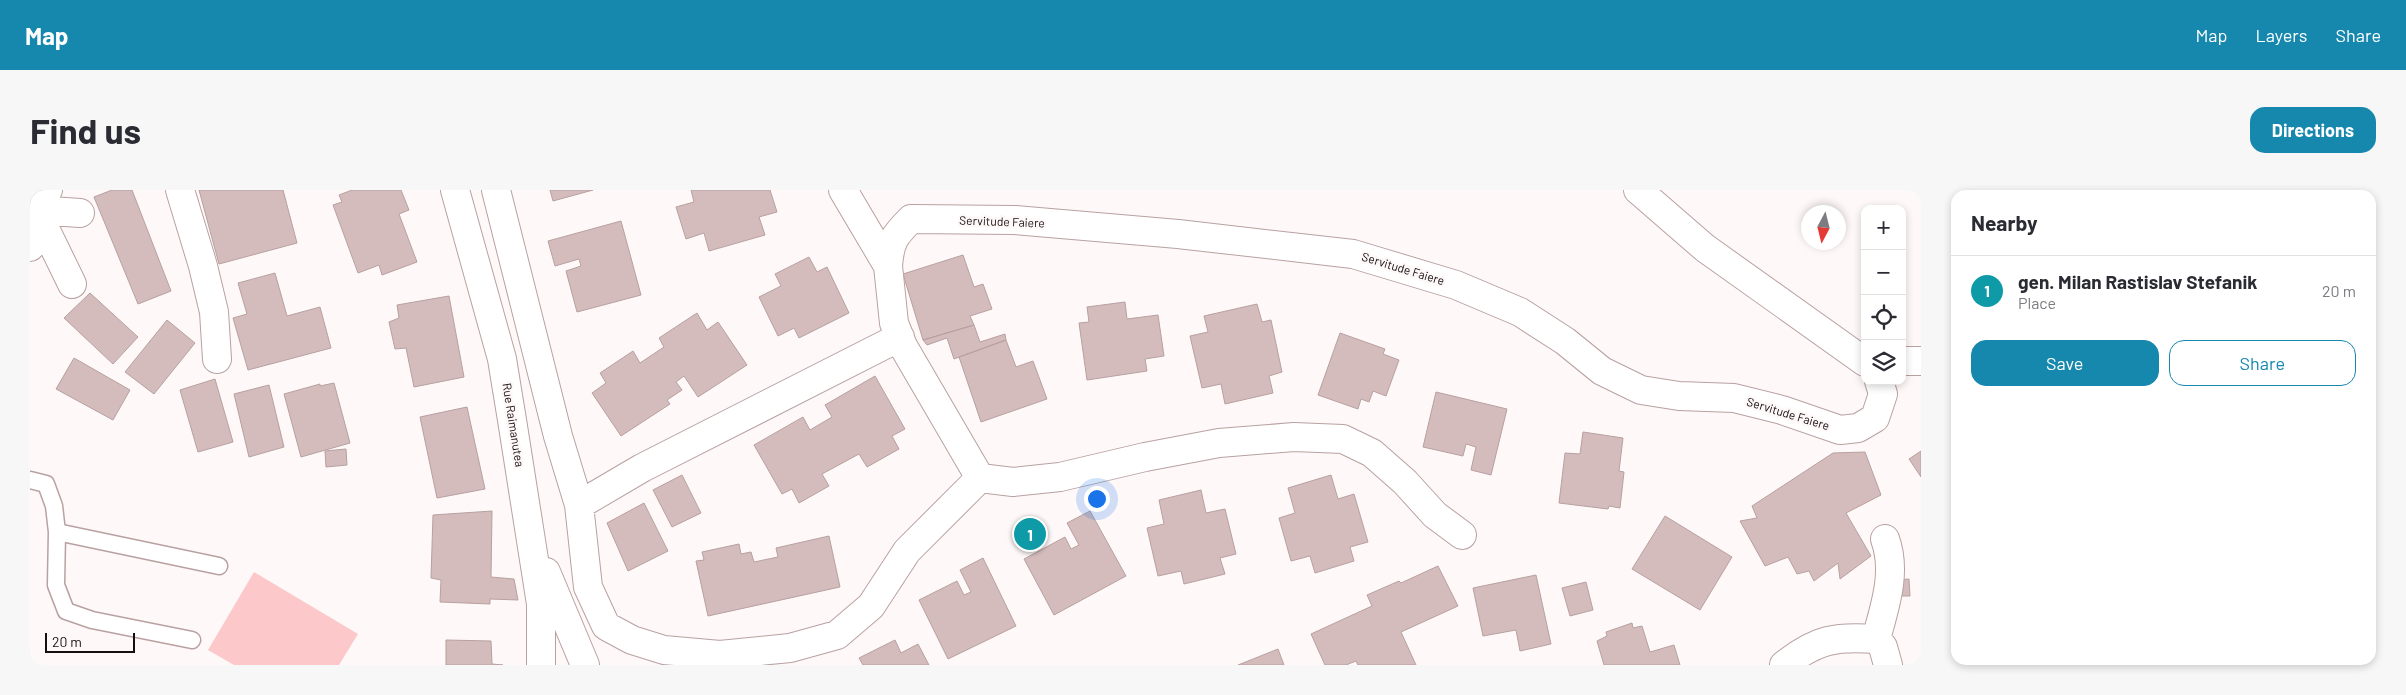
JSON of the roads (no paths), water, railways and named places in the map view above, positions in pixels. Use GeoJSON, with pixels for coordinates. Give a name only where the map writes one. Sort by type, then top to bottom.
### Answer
{"type":"FeatureCollection","features":[{"type":"Feature","properties":{"kind":"street"},"geometry":{"type":"LineString","coordinates":[[180,190],[203,266],[214,312],[217,359]]}},
{"type":"Feature","properties":{"kind":"street","name":"Rue Raimanutea"},"geometry":{"type":"LineString","coordinates":[[455,190],[502,359],[540,604],[541,665]]}},
{"type":"Feature","properties":{"kind":"street"},"geometry":{"type":"LineString","coordinates":[[496,190],[558,436],[579,505],[588,587],[606,626],[632,640],[664,650],[720,655],[790,648],[837,635],[871,606],[907,551],[980,478]]}},
{"type":"Feature","properties":{"kind":"street"},"geometry":{"type":"LineString","coordinates":[[843,190],[888,266],[894,323],[900,336],[980,478]]}},
{"type":"Feature","properties":{"kind":"street","name":"Servitude Faiere"},"geometry":{"type":"LineString","coordinates":[[1638,190],[1705,248],[1861,361]]}},
{"type":"Feature","properties":{"kind":"street"},"geometry":{"type":"LineString","coordinates":[[38,203],[80,213]]}},
{"type":"Feature","properties":{"kind":"street"},"geometry":{"type":"LineString","coordinates":[[30,247],[38,203]]}},
{"type":"Feature","properties":{"kind":"street"},"geometry":{"type":"LineString","coordinates":[[38,203],[72,284]]}},
{"type":"Feature","properties":{"kind":"street","name":"Servitude Faiere"},"geometry":{"type":"LineString","coordinates":[[888,266],[889,247],[893,238],[911,218],[1016,220],[1178,234],[1354,254],[1456,285],[1520,312],[1565,341],[1602,371],[1641,390],[1679,396],[1734,398],[1782,410],[1840,430],[1858,428],[1875,418],[1883,394],[1878,385]]}},
{"type":"Feature","properties":{"kind":"street"},"geometry":{"type":"LineString","coordinates":[[579,505],[642,468],[900,336]]}},
{"type":"Feature","properties":{"kind":"street"},"geometry":{"type":"LineString","coordinates":[[1906,361],[1921,362]]}},
{"type":"Feature","properties":{"kind":"street"},"geometry":{"type":"LineString","coordinates":[[980,478],[1013,482],[1060,477],[1145,457],[1219,443],[1294,437],[1343,439],[1372,453],[1405,482],[1435,515],[1462,534]]}},
{"type":"Feature","properties":{"kind":"street"},"geometry":{"type":"LineString","coordinates":[[1876,639],[1888,598],[1891,555],[1884,539]]}},
{"type":"Feature","properties":{"kind":"street"},"geometry":{"type":"LineString","coordinates":[[534,559],[545,570],[584,665]]}},
{"type":"Feature","properties":{"kind":"street"},"geometry":{"type":"LineString","coordinates":[[1784,665],[1800,653],[1829,640],[1850,637],[1876,639],[1883,647],[1888,665]]}},
{"type":"Feature","properties":{"kind":"lane"},"geometry":{"type":"LineString","coordinates":[[30,480],[46,484],[54,506],[57,532],[56,585],[66,611],[92,620],[192,640]]}},
{"type":"Feature","properties":{"kind":"lane"},"geometry":{"type":"LineString","coordinates":[[57,532],[219,566]]}},
{"type":"Feature","properties":{"kind":"place","name":"gen. Milan Rastislav Stefanik"},"geometry":{"type":"Point","coordinates":[1030,534]}}]}
